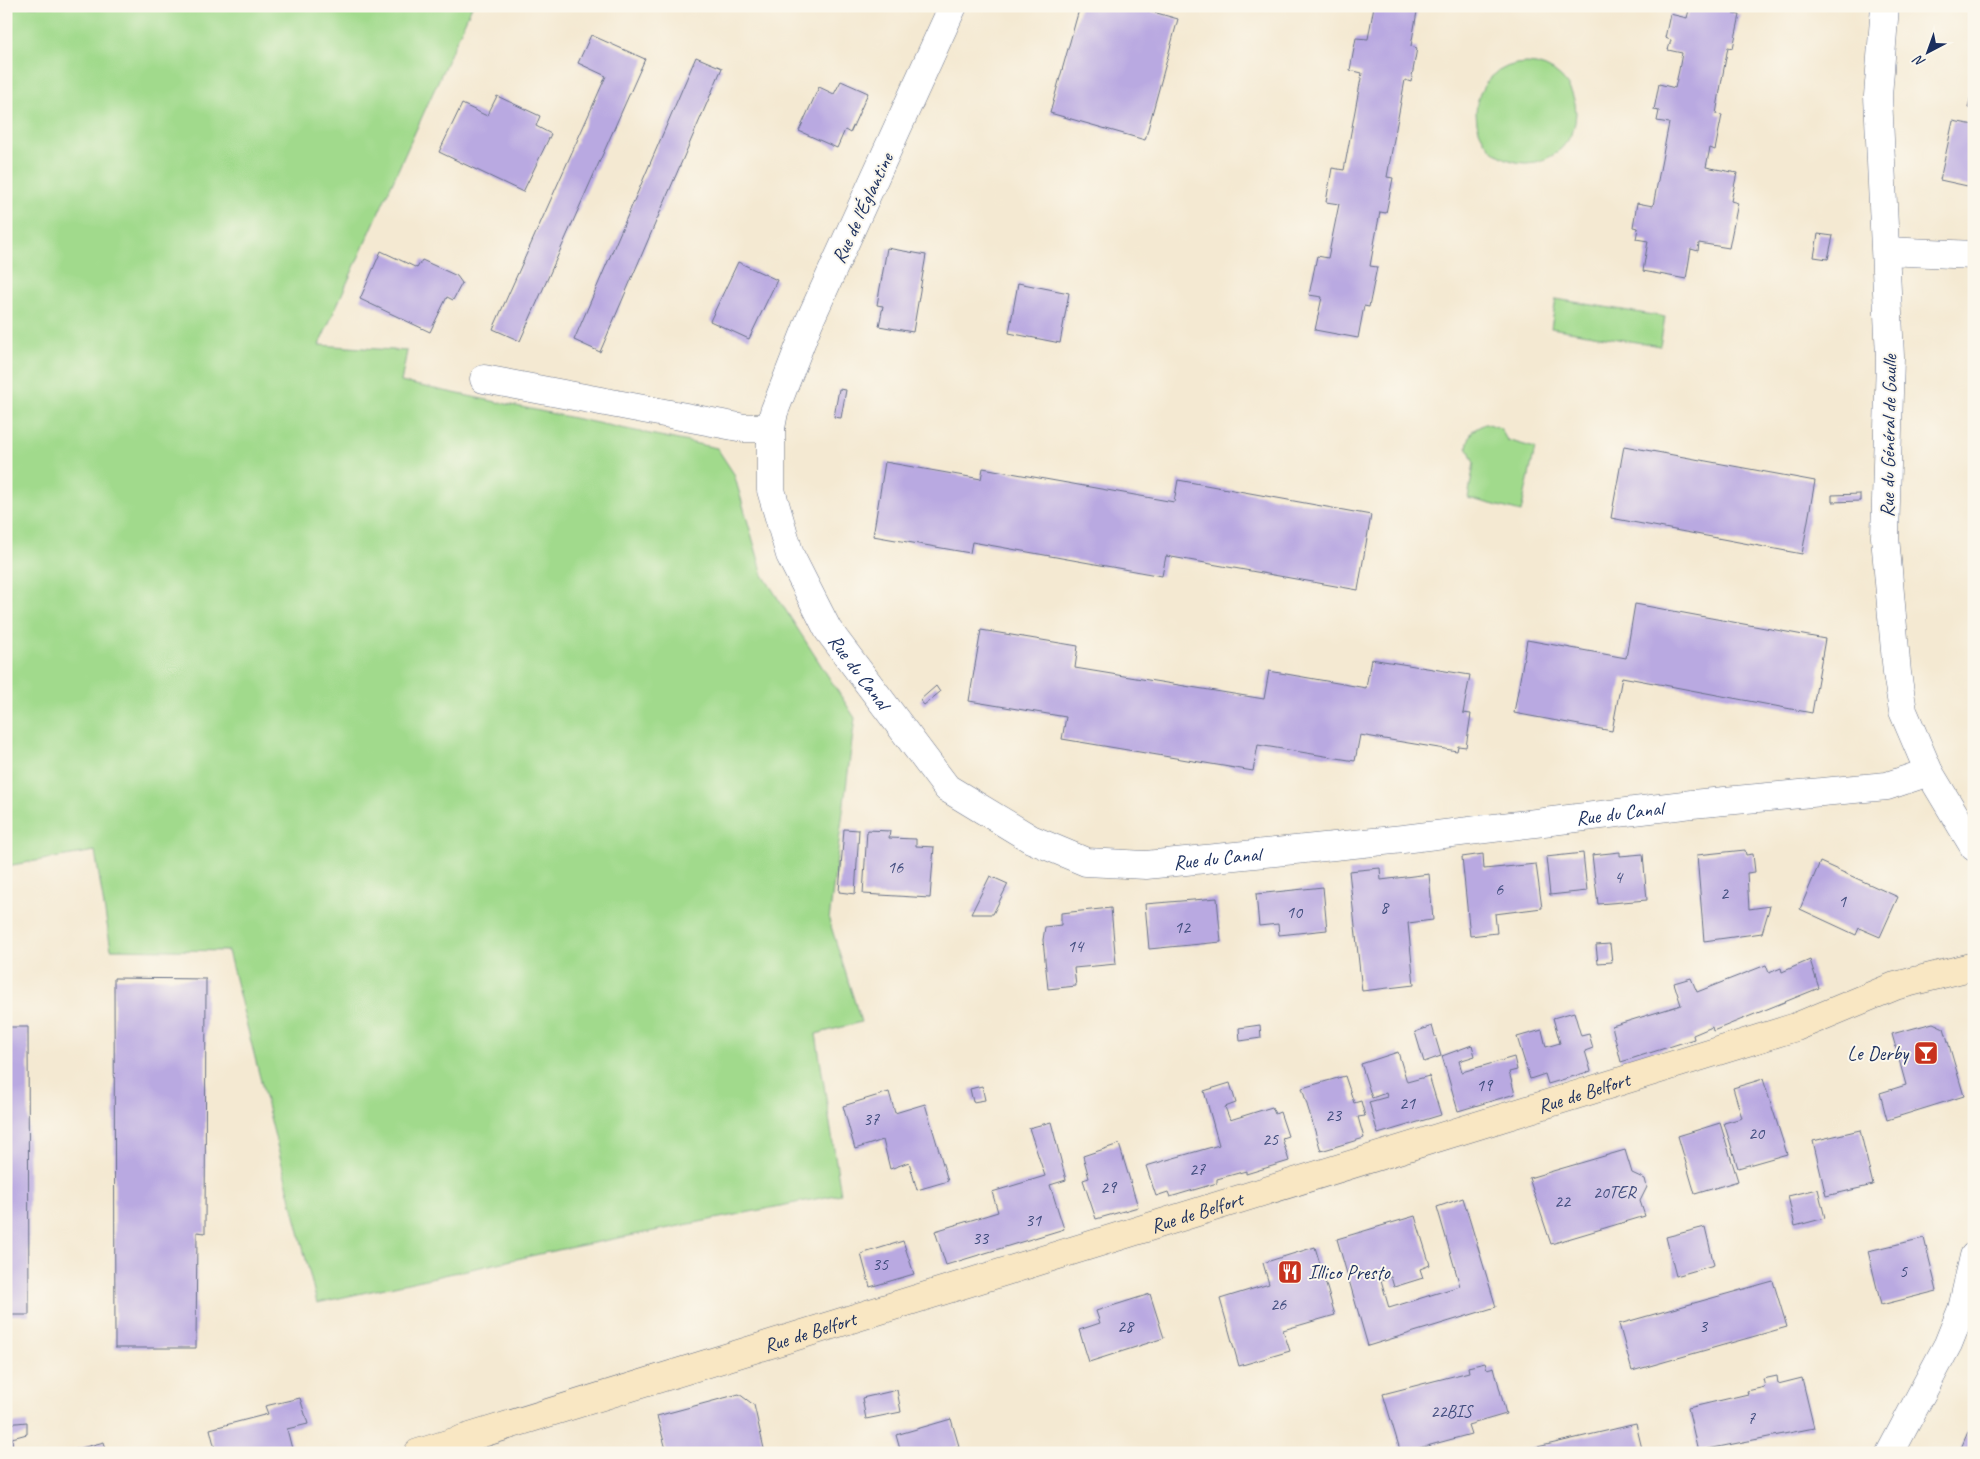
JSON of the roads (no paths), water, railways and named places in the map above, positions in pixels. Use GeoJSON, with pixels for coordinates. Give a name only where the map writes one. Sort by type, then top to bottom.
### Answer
{"type":"FeatureCollection","features":[{"type":"Feature","properties":{"kind":"main road","name":"Rue de Belfort"},"geometry":{"type":"LineString","coordinates":[[418,1453],[1796,1027],[1895,986],[1974,966]]}},
{"type":"Feature","properties":{"kind":"street","name":"Rue de l'Églantine"},"geometry":{"type":"LineString","coordinates":[[773,420],[809,322],[953,6]]}},
{"type":"Feature","properties":{"kind":"street","name":"Rue du Général de Gaulle"},"geometry":{"type":"LineString","coordinates":[[1884,6],[1878,96],[1890,357],[1886,537],[1889,602],[1903,711],[1929,772],[1974,847]]}},
{"type":"Feature","properties":{"kind":"street"},"geometry":{"type":"LineString","coordinates":[[1886,252],[1974,256]]}},
{"type":"Feature","properties":{"kind":"street"},"geometry":{"type":"LineString","coordinates":[[484,379],[744,428],[773,420]]}},
{"type":"Feature","properties":{"kind":"street","name":"Rue du Canal"},"geometry":{"type":"LineString","coordinates":[[773,420],[771,490],[790,555],[828,630],[947,788],[1031,839],[1086,862],[1146,865],[1403,839],[1692,804],[1886,786],[1929,772]]}},
{"type":"Feature","properties":{"kind":"street"},"geometry":{"type":"LineString","coordinates":[[1890,1453],[1948,1344],[1968,1312],[1974,1256]]}},
{"type":"Feature","properties":{"kind":"place","name":"Le Derby"},"geometry":{"type":"Point","coordinates":[1926,1053]}},
{"type":"Feature","properties":{"kind":"place","name":"Illico Presto"},"geometry":{"type":"Point","coordinates":[1290,1272]}}]}
